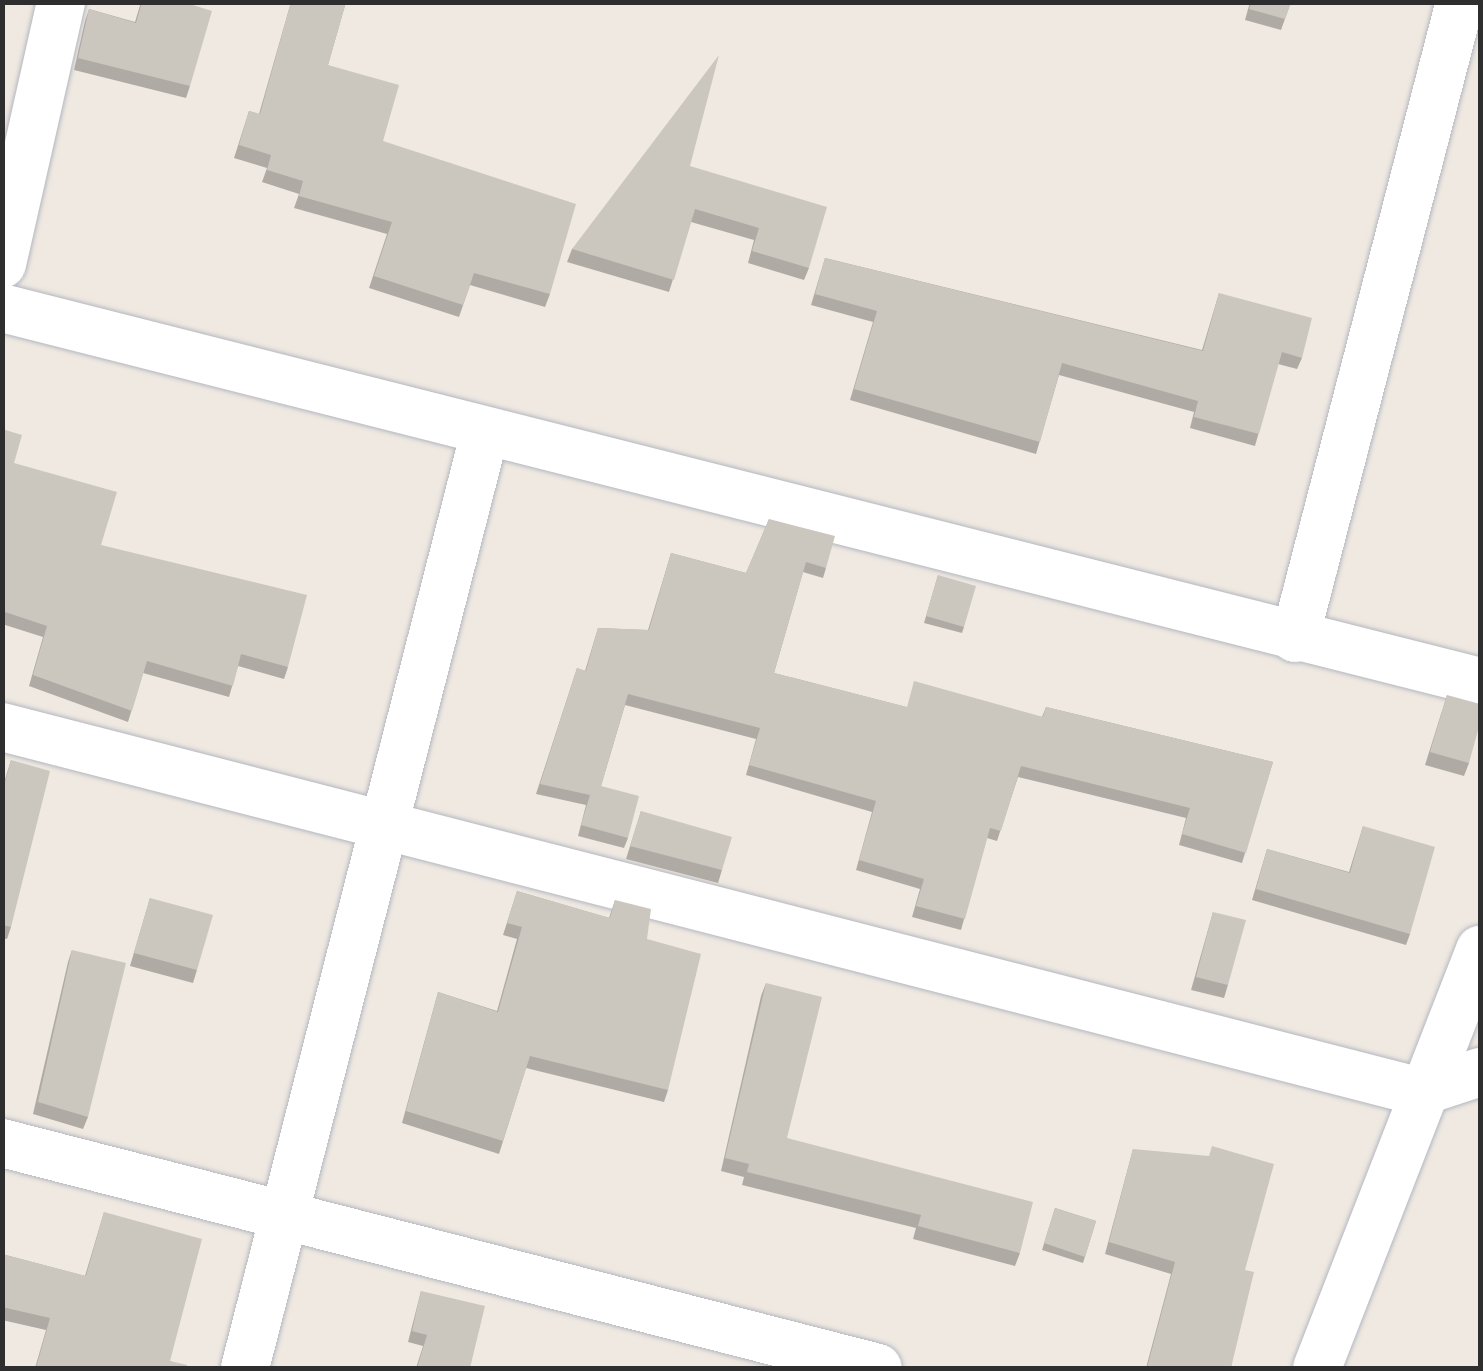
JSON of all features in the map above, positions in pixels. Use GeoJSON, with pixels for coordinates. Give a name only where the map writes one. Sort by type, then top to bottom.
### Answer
{"type":"FeatureCollection","features":[{"type":"Feature","properties":{"kind":"street"},"geometry":{"type":"LineString","coordinates":[[2,264],[62,2]]}},
{"type":"Feature","properties":{"kind":"street"},"geometry":{"type":"LineString","coordinates":[[1295,638],[1460,2]]}},
{"type":"Feature","properties":{"kind":"street"},"geometry":{"type":"LineString","coordinates":[[2,308],[1480,682]]}},
{"type":"Feature","properties":{"kind":"street"},"geometry":{"type":"LineString","coordinates":[[244,1368],[485,432]]}},
{"type":"Feature","properties":{"kind":"street"},"geometry":{"type":"LineString","coordinates":[[2,727],[1420,1092],[1480,1072]]}},
{"type":"Feature","properties":{"kind":"street"},"geometry":{"type":"LineString","coordinates":[[1316,1368],[1420,1092],[1480,950]]}},
{"type":"Feature","properties":{"kind":"street"},"geometry":{"type":"LineString","coordinates":[[2,1143],[878,1368]]}},
{"type":"Feature","properties":{"kind":"building"},"geometry":{"type":"Polygon","coordinates":[[[142,2],[183,2],[212,11],[190,86],[78,58],[89,9],[136,23],[142,2]]]}},
{"type":"Feature","properties":{"kind":"building"},"geometry":{"type":"Polygon","coordinates":[[[291,2],[346,2],[328,65],[399,85],[383,141],[576,204],[550,294],[474,273],[463,305],[374,276],[392,222],[299,196],[303,181],[267,170],[271,155],[239,145],[249,111],[260,114],[291,2]]]}},
{"type":"Feature","properties":{"kind":"building"},"geometry":{"type":"Polygon","coordinates":[[[1251,2],[1291,2],[1285,19],[1249,9],[1251,2]]]}},
{"type":"Feature","properties":{"kind":"building"},"geometry":{"type":"Polygon","coordinates":[[[719,55],[690,166],[827,207],[809,268],[752,251],[759,228],[695,209],[674,280],[572,249],[719,55]]]}},
{"type":"Feature","properties":{"kind":"building"},"geometry":{"type":"Polygon","coordinates":[[[825,258],[1203,351],[1219,293],[1312,318],[1302,358],[1282,352],[1259,434],[1194,417],[1198,401],[1062,363],[1040,442],[854,389],[877,311],[815,294],[825,258]]]}},
{"type":"Feature","properties":{"kind":"building"},"geometry":{"type":"Polygon","coordinates":[[[2,429],[22,435],[14,463],[117,492],[101,545],[307,595],[288,667],[241,654],[233,686],[147,661],[132,711],[33,675],[47,626],[2,611],[2,429]]]}},
{"type":"Feature","properties":{"kind":"building"},"geometry":{"type":"Polygon","coordinates":[[[769,519],[835,536],[826,568],[806,562],[774,673],[907,707],[914,681],[1043,717],[1046,707],[1273,762],[1246,853],[1182,834],[1190,808],[1021,766],[1001,831],[990,828],[965,919],[916,906],[924,879],[859,860],[876,801],[749,765],[760,728],[628,694],[601,786],[639,796],[628,838],[581,825],[590,795],[540,784],[577,668],[586,671],[598,628],[649,630],[671,553],[746,573],[769,519]]]}},
{"type":"Feature","properties":{"kind":"building"},"geometry":{"type":"Polygon","coordinates":[[[938,575],[976,586],[964,627],[926,616],[938,575]]]}},
{"type":"Feature","properties":{"kind":"building"},"geometry":{"type":"Polygon","coordinates":[[[1447,695],[1480,704],[1480,723],[1469,763],[1430,752],[1447,695]]]}},
{"type":"Feature","properties":{"kind":"building"},"geometry":{"type":"Polygon","coordinates":[[[11,760],[50,771],[11,927],[2,925],[2,793],[11,760]]]}},
{"type":"Feature","properties":{"kind":"building"},"geometry":{"type":"Polygon","coordinates":[[[641,811],[732,837],[722,870],[630,846],[641,811]]]}},
{"type":"Feature","properties":{"kind":"building"},"geometry":{"type":"Polygon","coordinates":[[[1363,826],[1435,847],[1410,934],[1256,889],[1267,849],[1350,873],[1363,826]]]}},
{"type":"Feature","properties":{"kind":"building"},"geometry":{"type":"Polygon","coordinates":[[[517,891],[610,918],[615,900],[651,909],[647,939],[701,954],[668,1090],[530,1056],[503,1141],[406,1111],[438,992],[498,1012],[522,927],[507,923],[517,891]]]}},
{"type":"Feature","properties":{"kind":"building"},"geometry":{"type":"Polygon","coordinates":[[[150,898],[213,915],[197,970],[134,953],[150,898]]]}},
{"type":"Feature","properties":{"kind":"building"},"geometry":{"type":"Polygon","coordinates":[[[1213,912],[1246,920],[1228,985],[1196,977],[1213,912]]]}},
{"type":"Feature","properties":{"kind":"building"},"geometry":{"type":"Polygon","coordinates":[[[72,950],[126,963],[88,1117],[38,1102],[72,950]]]}},
{"type":"Feature","properties":{"kind":"building"},"geometry":{"type":"Polygon","coordinates":[[[766,983],[822,997],[787,1138],[1033,1202],[1020,1253],[918,1226],[921,1215],[747,1172],[749,1164],[725,1158],[766,983]]]}},
{"type":"Feature","properties":{"kind":"building"},"geometry":{"type":"Polygon","coordinates":[[[1212,1146],[1274,1164],[1245,1270],[1254,1272],[1231,1368],[1147,1368],[1175,1262],[1109,1242],[1133,1149],[1209,1156],[1212,1146]]]}},
{"type":"Feature","properties":{"kind":"building"},"geometry":{"type":"Polygon","coordinates":[[[1055,1208],[1096,1221],[1085,1257],[1044,1243],[1055,1208]]]}},
{"type":"Feature","properties":{"kind":"building"},"geometry":{"type":"Polygon","coordinates":[[[104,1212],[202,1239],[170,1361],[187,1368],[36,1368],[50,1318],[2,1307],[2,1254],[86,1276],[104,1212]]]}},
{"type":"Feature","properties":{"kind":"building"},"geometry":{"type":"Polygon","coordinates":[[[421,1291],[485,1306],[470,1368],[417,1368],[427,1335],[412,1331],[421,1291]]]}}]}
